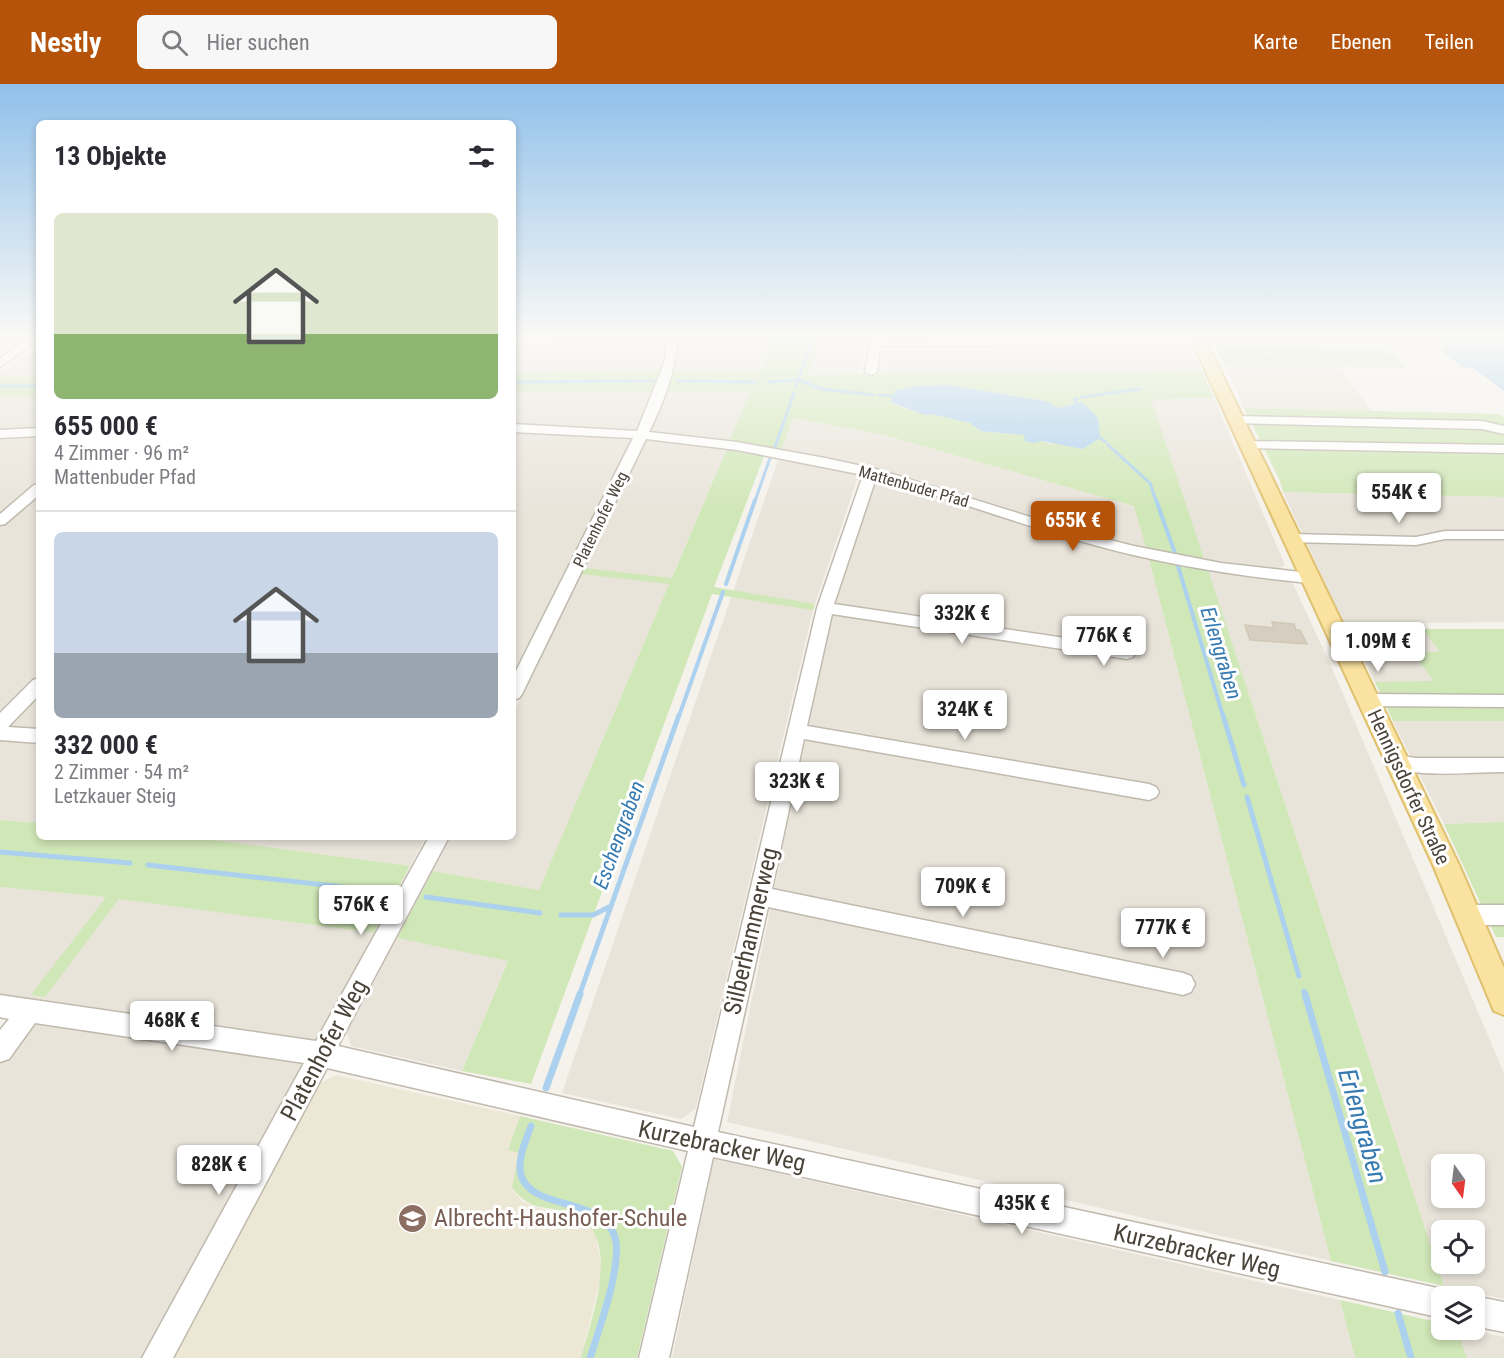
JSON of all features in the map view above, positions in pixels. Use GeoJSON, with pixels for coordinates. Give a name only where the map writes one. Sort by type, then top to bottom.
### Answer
{"type":"FeatureCollection","features":[{"type":"Feature","properties":{"kind":"main road","name":"Hennigsdorfer Straße"},"geometry":{"type":"LineString","coordinates":[[1224,394],[1309,578],[1369,700],[1502,990]]}},
{"type":"Feature","properties":{"kind":"street","name":"Platenhofer Weg"},"geometry":{"type":"LineString","coordinates":[[516,688],[660,394]]}},
{"type":"Feature","properties":{"kind":"street"},"geometry":{"type":"LineString","coordinates":[[1236,420],[1482,425],[1504,430]]}},
{"type":"Feature","properties":{"kind":"street","name":"Mattenbuder Pfad"},"geometry":{"type":"LineString","coordinates":[[516,428],[642,434],[738,446],[871,472],[1079,536],[1141,552],[1214,567],[1309,578]]}},
{"type":"Feature","properties":{"kind":"street"},"geometry":{"type":"LineString","coordinates":[[0,434],[36,432]]}},
{"type":"Feature","properties":{"kind":"street"},"geometry":{"type":"LineString","coordinates":[[1247,445],[1504,449]]}},
{"type":"Feature","properties":{"kind":"street","name":"Silberhammerweg"},"geometry":{"type":"LineString","coordinates":[[654,1358],[825,608],[871,472]]}},
{"type":"Feature","properties":{"kind":"street"},"geometry":{"type":"LineString","coordinates":[[0,521],[36,491]]}},
{"type":"Feature","properties":{"kind":"street"},"geometry":{"type":"LineString","coordinates":[[1291,538],[1416,541],[1445,535],[1504,535]]}},
{"type":"Feature","properties":{"kind":"street"},"geometry":{"type":"LineString","coordinates":[[825,608],[1127,653]]}},
{"type":"Feature","properties":{"kind":"street"},"geometry":{"type":"LineString","coordinates":[[0,724],[36,687]]}},
{"type":"Feature","properties":{"kind":"street"},"geometry":{"type":"LineString","coordinates":[[1369,700],[1504,701]]}},
{"type":"Feature","properties":{"kind":"street"},"geometry":{"type":"LineString","coordinates":[[797,731],[1149,792]]}},
{"type":"Feature","properties":{"kind":"street"},"geometry":{"type":"LineString","coordinates":[[0,733],[36,736]]}},
{"type":"Feature","properties":{"kind":"street"},"geometry":{"type":"LineString","coordinates":[[1396,762],[1416,765],[1504,765]]}},
{"type":"Feature","properties":{"kind":"street","name":"Platenhofer Weg"},"geometry":{"type":"LineString","coordinates":[[157,1358],[437,840]]}},
{"type":"Feature","properties":{"kind":"street"},"geometry":{"type":"LineString","coordinates":[[759,896],[1183,984]]}},
{"type":"Feature","properties":{"kind":"street"},"geometry":{"type":"LineString","coordinates":[[1467,915],[1504,915]]}},
{"type":"Feature","properties":{"kind":"street","name":"Kurzebracker Weg"},"geometry":{"type":"LineString","coordinates":[[0,1006],[301,1050],[1431,1302]]}},
{"type":"Feature","properties":{"kind":"street"},"geometry":{"type":"LineString","coordinates":[[0,1050],[30,1010]]}},
{"type":"Feature","properties":{"kind":"street"},"geometry":{"type":"LineString","coordinates":[[1485,1313],[1504,1317]]}},
{"type":"Feature","properties":{"kind":"shaded area"},"geometry":{"type":"Polygon","coordinates":[[[0,394],[36,394],[36,428],[0,429],[0,394]]]}},
{"type":"Feature","properties":{"kind":"shaded area"},"geometry":{"type":"Polygon","coordinates":[[[516,394],[750,394],[730,440],[630,429],[516,424],[516,394]]]}},
{"type":"Feature","properties":{"kind":"shaded area"},"geometry":{"type":"Polygon","coordinates":[[[1238,394],[1359,394],[1371,411],[1244,408],[1238,394]]]}},
{"type":"Feature","properties":{"kind":"shaded area"},"geometry":{"type":"Polygon","coordinates":[[[1214,398],[1285,565],[1278,569],[1204,559],[1150,399],[1214,398]]]}},
{"type":"Feature","properties":{"kind":"shaded area"},"geometry":{"type":"Polygon","coordinates":[[[792,418],[884,435],[1135,506],[1146,548],[1070,528],[916,480],[782,449],[792,418]]]}},
{"type":"Feature","properties":{"kind":"shaded area"},"geometry":{"type":"Polygon","coordinates":[[[516,431],[627,436],[631,440],[516,667],[516,431]]]}},
{"type":"Feature","properties":{"kind":"shaded area"},"geometry":{"type":"Polygon","coordinates":[[[0,436],[36,436],[36,823],[0,820],[0,436]]]}},
{"type":"Feature","properties":{"kind":"shaded area"},"geometry":{"type":"Polygon","coordinates":[[[653,439],[727,448],[539,890],[433,871],[449,840],[516,840],[516,708],[645,441],[653,439]]]}},
{"type":"Feature","properties":{"kind":"shaded area"},"geometry":{"type":"Polygon","coordinates":[[[779,457],[853,472],[858,477],[813,610],[696,1108],[681,1119],[562,1093],[779,457]]]}},
{"type":"Feature","properties":{"kind":"shaded area"},"geometry":{"type":"Polygon","coordinates":[[[882,479],[1149,559],[1331,1261],[727,1122],[803,747],[837,599],[873,481],[882,479]]]}},
{"type":"Feature","properties":{"kind":"shaded area"},"geometry":{"type":"Polygon","coordinates":[[[1283,492],[1504,497],[1504,622],[1420,623],[1440,652],[1413,652],[1435,682],[1375,682],[1359,651],[1364,650],[1350,623],[1343,622],[1283,492]]]}},
{"type":"Feature","properties":{"kind":"shaded area"},"geometry":{"type":"Polygon","coordinates":[[[1208,570],[1283,580],[1293,584],[1332,668],[1504,1073],[1504,1299],[1485,1295],[1485,1286],[1444,1286],[1440,1274],[1485,1274],[1485,1220],[1431,1220],[1431,1247],[1208,570]]]}},
{"type":"Feature","properties":{"kind":"shaded area"},"geometry":{"type":"Polygon","coordinates":[[[1393,721],[1504,721],[1504,822],[1444,824],[1393,721]]]}},
{"type":"Feature","properties":{"kind":"shaded area"},"geometry":{"type":"Polygon","coordinates":[[[214,840],[424,840],[410,866],[214,840]]]}},
{"type":"Feature","properties":{"kind":"shaded area"},"geometry":{"type":"Polygon","coordinates":[[[0,887],[107,897],[32,995],[45,997],[119,898],[378,934],[318,1038],[313,1041],[0,998],[0,887]]]}},
{"type":"Feature","properties":{"kind":"shaded area"},"geometry":{"type":"Polygon","coordinates":[[[397,938],[508,960],[462,1071],[351,1046],[347,1033],[397,938]]]}},
{"type":"Feature","properties":{"kind":"shaded area"},"geometry":{"type":"Polygon","coordinates":[[[37,1021],[302,1060],[304,1064],[146,1358],[0,1358],[0,1061],[37,1021]]]}},
{"type":"Feature","properties":{"kind":"shaded area","name":"Albrecht-Haushofer-Schule"},"geometry":{"type":"Polygon","coordinates":[[[336,1075],[520,1116],[508,1150],[519,1153],[512,1189],[523,1202],[543,1209],[570,1213],[588,1224],[596,1237],[602,1272],[581,1358],[174,1358],[319,1084],[336,1075]]]}},
{"type":"Feature","properties":{"kind":"shaded area"},"geometry":{"type":"Polygon","coordinates":[[[714,1159],[1340,1300],[1355,1358],[672,1358],[714,1159]]]}},
{"type":"Feature","properties":{"kind":"shaded area"},"geometry":{"type":"Polygon","coordinates":[[[1485,1333],[1504,1337],[1504,1358],[1467,1358],[1461,1340],[1485,1340],[1485,1333]]]}},
{"type":"Feature","properties":{"kind":"green space"},"geometry":{"type":"Polygon","coordinates":[[[0,394],[36,394],[36,397],[0,397],[0,394]]]}},
{"type":"Feature","properties":{"kind":"green space"},"geometry":{"type":"Polygon","coordinates":[[[749,394],[895,394],[891,403],[925,415],[931,414],[970,423],[980,431],[1024,435],[1051,444],[1082,402],[1058,408],[1046,401],[1006,394],[1212,394],[1214,398],[1151,399],[1204,559],[1146,548],[1134,506],[884,435],[793,418],[782,449],[730,440],[749,394]]]}},
{"type":"Feature","properties":{"kind":"green space"},"geometry":{"type":"Polygon","coordinates":[[[1244,408],[1500,414],[1504,418],[1504,497],[1283,492],[1280,481],[1244,408]]]}},
{"type":"Feature","properties":{"kind":"green space"},"geometry":{"type":"Polygon","coordinates":[[[727,448],[765,454],[714,587],[815,604],[813,610],[712,594],[531,1084],[462,1071],[508,961],[397,938],[433,871],[539,890],[669,584],[581,574],[584,568],[672,578],[727,448]]]}},
{"type":"Feature","properties":{"kind":"green space"},"geometry":{"type":"Polygon","coordinates":[[[1149,559],[1208,570],[1431,1247],[1431,1274],[1440,1274],[1444,1286],[1331,1261],[1149,559]]]}},
{"type":"Feature","properties":{"kind":"green space"},"geometry":{"type":"Polygon","coordinates":[[[1423,629],[1504,629],[1504,721],[1393,721],[1375,682],[1434,681],[1412,652],[1440,652],[1423,629]]]}},
{"type":"Feature","properties":{"kind":"green space"},"geometry":{"type":"Polygon","coordinates":[[[0,820],[36,823],[36,840],[214,840],[410,866],[374,933],[119,899],[45,997],[31,995],[106,897],[0,887],[0,820]]]}},
{"type":"Feature","properties":{"kind":"green space"},"geometry":{"type":"Polygon","coordinates":[[[1504,822],[1504,937],[1496,937],[1444,824],[1504,822]]]}},
{"type":"Feature","properties":{"kind":"green space"},"geometry":{"type":"Polygon","coordinates":[[[520,1116],[673,1151],[682,1167],[637,1358],[581,1358],[597,1300],[600,1278],[600,1257],[596,1238],[586,1223],[560,1210],[532,1205],[512,1188],[519,1153],[508,1150],[520,1116]]]}},
{"type":"Feature","properties":{"kind":"green space"},"geometry":{"type":"Polygon","coordinates":[[[1340,1300],[1431,1321],[1431,1340],[1461,1340],[1467,1358],[1355,1358],[1340,1300]]]}},
{"type":"Feature","properties":{"kind":"water"},"geometry":{"type":"Polygon","coordinates":[[[894,394],[1006,394],[1046,401],[1058,408],[1082,402],[1098,418],[1100,438],[1083,449],[1042,441],[1033,443],[1025,441],[1024,435],[980,431],[970,423],[931,414],[925,415],[890,402],[894,394]]]}},
{"type":"Feature","properties":{"kind":"building"},"geometry":{"type":"Polygon","coordinates":[[[1272,622],[1294,624],[1307,644],[1250,640],[1245,625],[1274,628],[1272,622]]]}},
{"type":"Feature","properties":{"kind":"waterway","name":"Eschengraben"},"geometry":{"type":"LineString","coordinates":[[775,447],[793,394]]}},
{"type":"Feature","properties":{"kind":"waterway","name":"Erlengraben"},"geometry":{"type":"LineString","coordinates":[[869,394],[874,395]]}},
{"type":"Feature","properties":{"kind":"waterway"},"geometry":{"type":"LineString","coordinates":[[1082,397],[1100,394]]}},
{"type":"Feature","properties":{"kind":"waterway","name":"Erlengraben"},"geometry":{"type":"LineString","coordinates":[[879,395],[893,396]]}},
{"type":"Feature","properties":{"kind":"waterway"},"geometry":{"type":"LineString","coordinates":[[1077,403],[1074,400],[1078,398]]}},
{"type":"Feature","properties":{"kind":"waterway","name":"Erlengraben"},"geometry":{"type":"LineString","coordinates":[[1100,438],[1106,442]]}},
{"type":"Feature","properties":{"kind":"waterway","name":"Erlengraben"},"geometry":{"type":"LineString","coordinates":[[1108,445],[1150,483],[1156,501]]}},
{"type":"Feature","properties":{"kind":"waterway","name":"Eschengraben"},"geometry":{"type":"LineString","coordinates":[[755,501],[770,458]]}},
{"type":"Feature","properties":{"kind":"waterway","name":"Eschengraben"},"geometry":{"type":"LineString","coordinates":[[726,584],[755,500]]}},
{"type":"Feature","properties":{"kind":"waterway","name":"Erlengraben"},"geometry":{"type":"LineString","coordinates":[[1156,500],[1175,553]]}},
{"type":"Feature","properties":{"kind":"waterway","name":"Erlengraben"},"geometry":{"type":"LineString","coordinates":[[1178,566],[1223,716]]}},
{"type":"Feature","properties":{"kind":"waterway","name":"Eschengraben"},"geometry":{"type":"LineString","coordinates":[[679,716],[723,592]]}},
{"type":"Feature","properties":{"kind":"waterway","name":"Eschengraben"},"geometry":{"type":"LineString","coordinates":[[579,996],[679,715]]}},
{"type":"Feature","properties":{"kind":"waterway","name":"Erlengraben"},"geometry":{"type":"LineString","coordinates":[[1223,715],[1244,785]]}},
{"type":"Feature","properties":{"kind":"waterway","name":"Erlengraben"},"geometry":{"type":"LineString","coordinates":[[1247,797],[1299,976]]}},
{"type":"Feature","properties":{"kind":"waterway"},"geometry":{"type":"LineString","coordinates":[[0,852],[130,863]]}},
{"type":"Feature","properties":{"kind":"waterway"},"geometry":{"type":"LineString","coordinates":[[148,865],[388,892]]}},
{"type":"Feature","properties":{"kind":"waterway"},"geometry":{"type":"LineString","coordinates":[[426,897],[540,913]]}},
{"type":"Feature","properties":{"kind":"waterway"},"geometry":{"type":"LineString","coordinates":[[561,915],[593,915],[609,907]]}},
{"type":"Feature","properties":{"kind":"waterway","name":"Erlengraben"},"geometry":{"type":"LineString","coordinates":[[1304,991],[1305,996]]}},
{"type":"Feature","properties":{"kind":"waterway","name":"Eschengraben"},"geometry":{"type":"LineString","coordinates":[[546,1088],[580,994]]}},
{"type":"Feature","properties":{"kind":"waterway","name":"Erlengraben"},"geometry":{"type":"LineString","coordinates":[[1305,994],[1385,1272]]}},
{"type":"Feature","properties":{"kind":"waterway","name":"Eschengraben"},"geometry":{"type":"LineString","coordinates":[[531,1126],[520,1163],[521,1175],[528,1187],[554,1201],[586,1210],[600,1217],[610,1227],[616,1242],[612,1284],[590,1358]]}},
{"type":"Feature","properties":{"kind":"waterway","name":"Erlengraben"},"geometry":{"type":"LineString","coordinates":[[1398,1313],[1411,1358]]}},
{"type":"Feature","properties":{"kind":"place","name":"Albrecht-Haushofer-Schule"},"geometry":{"type":"Point","coordinates":[413,1218]}}]}
